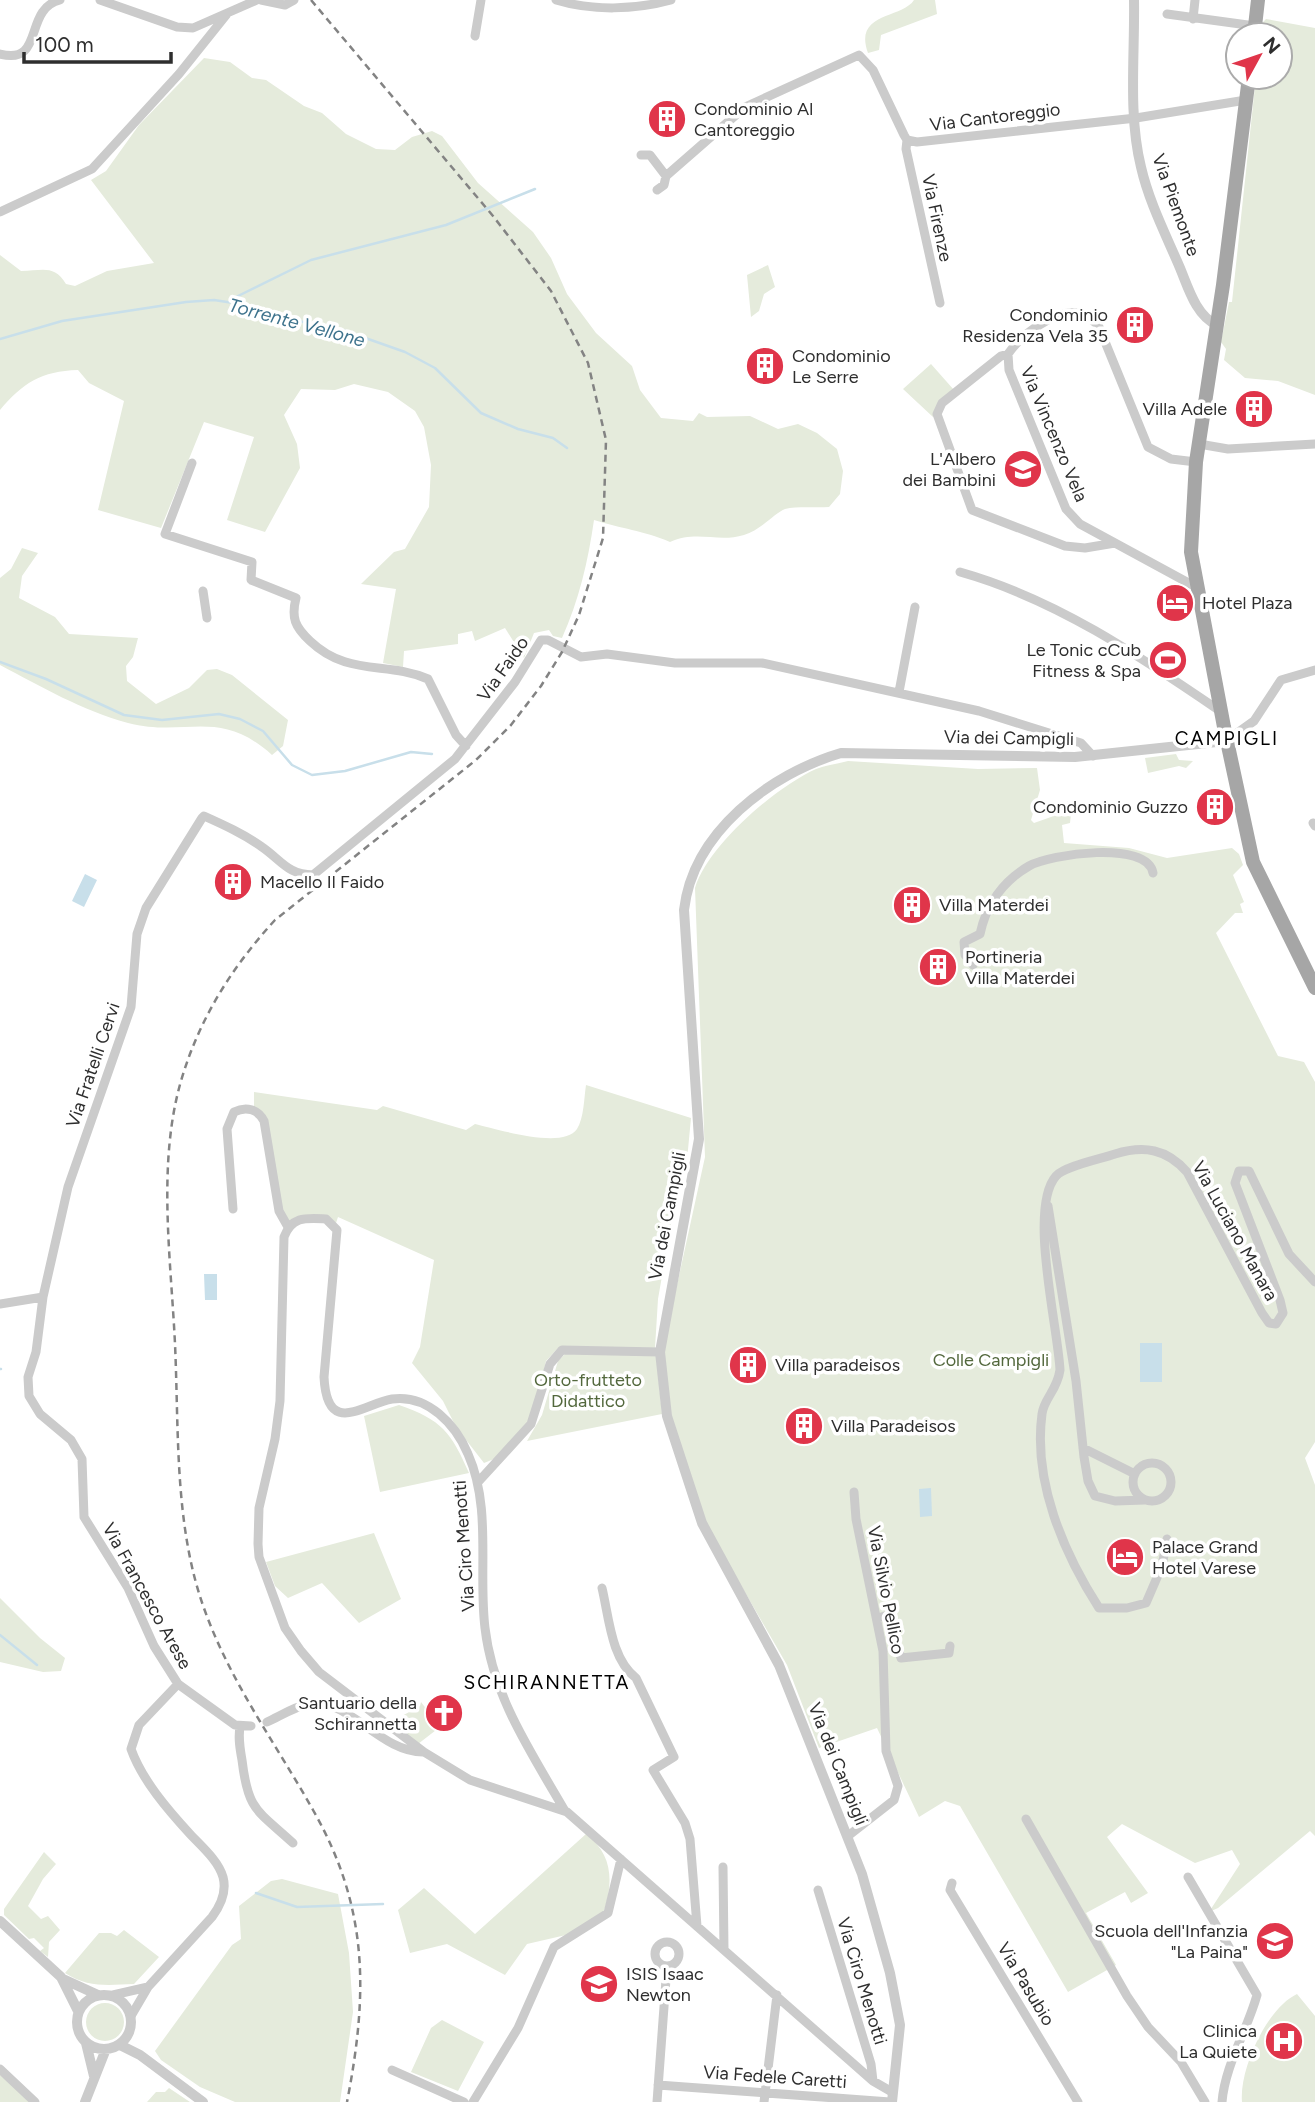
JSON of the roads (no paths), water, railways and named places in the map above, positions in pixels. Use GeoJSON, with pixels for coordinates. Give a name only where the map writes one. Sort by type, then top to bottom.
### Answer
{"type":"FeatureCollection","features":[{"type":"Feature","properties":{"kind":"main road"},"geometry":{"type":"LineString","coordinates":[[1255,21],[1258,0]]}},
{"type":"Feature","properties":{"kind":"main road"},"geometry":{"type":"LineString","coordinates":[[1247,91],[1196,462],[1191,552],[1226,741],[1258,875],[1315,986]]}},
{"type":"Feature","properties":{"kind":"street"},"geometry":{"type":"LineString","coordinates":[[0,54],[16,57],[24,52],[30,44],[39,14],[51,2],[60,0]]}},
{"type":"Feature","properties":{"kind":"street"},"geometry":{"type":"LineString","coordinates":[[100,0],[177,27],[193,28],[262,0],[285,5],[293,1]]}},
{"type":"Feature","properties":{"kind":"street"},"geometry":{"type":"LineString","coordinates":[[262,0],[264,12]]}},
{"type":"Feature","properties":{"kind":"street"},"geometry":{"type":"LineString","coordinates":[[475,36],[481,0]]}},
{"type":"Feature","properties":{"kind":"street"},"geometry":{"type":"LineString","coordinates":[[556,0],[596,4],[671,0]]}},
{"type":"Feature","properties":{"kind":"street","name":"Via Piemonte"},"geometry":{"type":"LineString","coordinates":[[1134,0],[1136,118],[1140,165],[1200,312],[1208,321],[1217,325]]}},
{"type":"Feature","properties":{"kind":"street"},"geometry":{"type":"LineString","coordinates":[[1192,19],[1195,0]]}},
{"type":"Feature","properties":{"kind":"street"},"geometry":{"type":"LineString","coordinates":[[0,212],[92,169],[179,74],[228,14]]}},
{"type":"Feature","properties":{"kind":"street"},"geometry":{"type":"LineString","coordinates":[[1167,14],[1224,25]]}},
{"type":"Feature","properties":{"kind":"street","name":"Via Cantoreggio"},"geometry":{"type":"LineString","coordinates":[[657,190],[664,185],[666,176],[745,107],[859,55],[873,70],[907,140],[932,141],[1027,128],[1136,118],[1246,100]]}},
{"type":"Feature","properties":{"kind":"street","name":"Via Firenze"},"geometry":{"type":"LineString","coordinates":[[907,140],[921,221],[940,303]]}},
{"type":"Feature","properties":{"kind":"street"},"geometry":{"type":"LineString","coordinates":[[641,155],[650,155],[666,176]]}},
{"type":"Feature","properties":{"kind":"street","name":"Via Vincenzo Vela"},"geometry":{"type":"LineString","coordinates":[[1115,543],[1085,548],[1065,545],[972,510],[937,414],[942,403],[1001,356],[1008,354],[1021,338],[1061,315],[1072,312],[1090,318],[1099,327],[1148,447],[1171,459],[1196,462]]}},
{"type":"Feature","properties":{"kind":"street","name":"Via Vincenzo Vela"},"geometry":{"type":"LineString","coordinates":[[1008,354],[1009,370],[1066,509],[1080,524],[1196,587]]}},
{"type":"Feature","properties":{"kind":"street"},"geometry":{"type":"LineString","coordinates":[[1199,444],[1228,449],[1315,443]]}},
{"type":"Feature","properties":{"kind":"street"},"geometry":{"type":"LineString","coordinates":[[192,463],[165,534],[252,562],[251,580],[296,598],[292,614],[298,630],[331,657],[346,665],[428,679],[456,735],[466,746]]}},
{"type":"Feature","properties":{"kind":"street"},"geometry":{"type":"LineString","coordinates":[[960,572],[1006,586],[1066,614],[1220,710]]}},
{"type":"Feature","properties":{"kind":"street"},"geometry":{"type":"LineString","coordinates":[[203,591],[207,618]]}},
{"type":"Feature","properties":{"kind":"street"},"geometry":{"type":"LineString","coordinates":[[899,692],[915,607]]}},
{"type":"Feature","properties":{"kind":"street","name":"Via Faido"},"geometry":{"type":"LineString","coordinates":[[204,816],[265,848],[288,870],[313,875],[455,759],[515,682],[537,644],[548,640],[581,657],[607,654],[675,663],[760,663],[899,692],[979,710],[1081,743],[1093,756]]}},
{"type":"Feature","properties":{"kind":"street"},"geometry":{"type":"LineString","coordinates":[[1226,741],[1254,721],[1282,680],[1315,670]]}},
{"type":"Feature","properties":{"kind":"street","name":"Via dei Campigli"},"geometry":{"type":"LineString","coordinates":[[891,2099],[900,2049],[900,2025],[878,1922],[848,1836],[779,1665],[702,1523],[667,1416],[660,1352],[699,1139],[684,910],[687,885],[712,841],[757,795],[811,762],[841,753],[982,758],[1093,756],[1226,741]]}},
{"type":"Feature","properties":{"kind":"street","name":"Via Fratelli Cervi"},"geometry":{"type":"LineString","coordinates":[[43,1297],[68,1187],[131,1007],[136,945],[143,915],[204,816]]}},
{"type":"Feature","properties":{"kind":"street"},"geometry":{"type":"LineString","coordinates":[[973,965],[965,955],[964,942],[980,934],[992,901],[1008,881],[1031,865],[1065,856],[1128,853],[1145,859],[1153,873]]}},
{"type":"Feature","properties":{"kind":"street","name":"Via Ciro Menotti"},"geometry":{"type":"LineString","coordinates":[[233,1209],[227,1129],[234,1112],[246,1109],[257,1112],[264,1121],[279,1211],[288,1227]]}},
{"type":"Feature","properties":{"kind":"street","name":"Via Luciano Manara"},"geometry":{"type":"LineString","coordinates":[[1047,1197],[1053,1180],[1063,1171],[1135,1148],[1170,1156],[1187,1172],[1265,1319],[1276,1324],[1283,1312],[1280,1300],[1235,1183],[1239,1171],[1249,1171],[1289,1254],[1315,1282]]}},
{"type":"Feature","properties":{"kind":"street"},"geometry":{"type":"LineString","coordinates":[[1047,1197],[1076,1381],[1088,1480],[1095,1496],[1115,1501],[1145,1500],[1162,1498],[1170,1489],[1171,1477],[1165,1467],[1154,1463],[1143,1465],[1135,1474],[1133,1486],[1145,1500]]}},
{"type":"Feature","properties":{"kind":"street"},"geometry":{"type":"LineString","coordinates":[[1047,1197],[1044,1236],[1060,1370],[1058,1387],[1042,1410],[1040,1433],[1042,1469],[1051,1506],[1070,1556],[1099,1608],[1127,1608],[1146,1603],[1162,1566],[1167,1539]]}},
{"type":"Feature","properties":{"kind":"street","name":"Via Ciro Menotti"},"geometry":{"type":"LineString","coordinates":[[565,1811],[470,1780],[424,1752],[318,1672],[285,1628],[259,1557],[259,1508],[275,1439],[280,1401],[284,1237],[288,1227],[304,1218],[326,1219],[337,1230],[324,1377],[324,1391],[333,1406],[349,1414],[391,1399],[410,1400],[427,1407],[456,1427],[479,1481],[485,1629],[497,1682],[513,1723],[565,1811],[777,1995],[891,2099]]}},
{"type":"Feature","properties":{"kind":"street"},"geometry":{"type":"LineString","coordinates":[[0,1304],[43,1297]]}},
{"type":"Feature","properties":{"kind":"street","name":"Via Francesco Arese"},"geometry":{"type":"LineString","coordinates":[[43,1297],[36,1352],[28,1377],[29,1396],[40,1414],[78,1450],[82,1459],[84,1517],[128,1588],[154,1646],[178,1684],[245,1726],[239,1738],[246,1793],[258,1811],[293,1843]]}},
{"type":"Feature","properties":{"kind":"street"},"geometry":{"type":"LineString","coordinates":[[479,1481],[531,1424],[550,1364],[562,1350],[660,1352]]}},
{"type":"Feature","properties":{"kind":"street"},"geometry":{"type":"LineString","coordinates":[[1083,1448],[1135,1474]]}},
{"type":"Feature","properties":{"kind":"street","name":"Via Silvio Pellico"},"geometry":{"type":"LineString","coordinates":[[848,1836],[898,1795],[884,1734],[883,1651],[856,1519],[854,1492]]}},
{"type":"Feature","properties":{"kind":"street"},"geometry":{"type":"LineString","coordinates":[[602,1588],[617,1650],[629,1673],[636,1678],[674,1757],[653,1770],[685,1823],[691,1839],[697,1926]]}},
{"type":"Feature","properties":{"kind":"street","name":"Via Silvio Pellico"},"geometry":{"type":"LineString","coordinates":[[878,1618],[889,1618],[901,1658],[949,1654],[950,1646]]}},
{"type":"Feature","properties":{"kind":"street","name":"Via Francesco Arese"},"geometry":{"type":"LineString","coordinates":[[131,2016],[148,1987],[212,1917],[221,1905],[225,1891],[220,1869],[175,1817],[134,1760],[131,1749],[139,1725],[178,1684]]}},
{"type":"Feature","properties":{"kind":"street"},"geometry":{"type":"LineString","coordinates":[[267,1722],[303,1706],[317,1703],[335,1708],[399,1748],[424,1752]]}},
{"type":"Feature","properties":{"kind":"street"},"geometry":{"type":"LineString","coordinates":[[1026,1819],[1127,1996],[1148,2026],[1181,2062],[1205,2102]]}},
{"type":"Feature","properties":{"kind":"street"},"geometry":{"type":"LineString","coordinates":[[474,2102],[518,2028],[554,1947],[608,1913],[621,1859]]}},
{"type":"Feature","properties":{"kind":"street"},"geometry":{"type":"LineString","coordinates":[[723,1867],[724,1950]]}},
{"type":"Feature","properties":{"kind":"street"},"geometry":{"type":"LineString","coordinates":[[1188,1877],[1257,1995],[1250,2022],[1223,2084],[1222,2102]]}},
{"type":"Feature","properties":{"kind":"street","name":"Via Pasubio"},"geometry":{"type":"LineString","coordinates":[[952,1883],[950,1890],[1078,2102]]}},
{"type":"Feature","properties":{"kind":"street","name":"Via Ciro Menotti"},"geometry":{"type":"LineString","coordinates":[[818,1890],[871,2064],[873,2081]]}},
{"type":"Feature","properties":{"kind":"street"},"geometry":{"type":"LineString","coordinates":[[0,1921],[61,1977],[97,1995]]}},
{"type":"Feature","properties":{"kind":"street"},"geometry":{"type":"LineString","coordinates":[[657,2102],[667,1966]]}},
{"type":"Feature","properties":{"kind":"street"},"geometry":{"type":"LineString","coordinates":[[61,1977],[78,2011],[79,2034],[86,2043],[95,2079]]}},
{"type":"Feature","properties":{"kind":"street"},"geometry":{"type":"LineString","coordinates":[[78,2011],[86,2000],[97,1995],[113,1995],[148,1987]]}},
{"type":"Feature","properties":{"kind":"street"},"geometry":{"type":"LineString","coordinates":[[113,1995],[121,2000],[131,2016],[130,2032],[140,2055]]}},
{"type":"Feature","properties":{"kind":"street"},"geometry":{"type":"LineString","coordinates":[[764,2102],[777,1995]]}},
{"type":"Feature","properties":{"kind":"street"},"geometry":{"type":"LineString","coordinates":[[86,2043],[106,2049],[120,2045],[130,2032]]}},
{"type":"Feature","properties":{"kind":"street"},"geometry":{"type":"LineString","coordinates":[[120,2045],[140,2055],[203,2102]]}},
{"type":"Feature","properties":{"kind":"street"},"geometry":{"type":"LineString","coordinates":[[85,2102],[106,2049]]}},
{"type":"Feature","properties":{"kind":"street"},"geometry":{"type":"LineString","coordinates":[[0,2069],[35,2102]]}},
{"type":"Feature","properties":{"kind":"street"},"geometry":{"type":"LineString","coordinates":[[392,2070],[464,2102]]}},
{"type":"Feature","properties":{"kind":"street","name":"Via Fedele Caretti"},"geometry":{"type":"LineString","coordinates":[[658,2085],[891,2099]]}},
{"type":"Feature","properties":{"kind":"water"},"geometry":{"type":"Polygon","coordinates":[[[85,874],[97,880],[84,907],[72,901],[85,874]]]}},
{"type":"Feature","properties":{"kind":"water"},"geometry":{"type":"Polygon","coordinates":[[[204,1274],[217,1274],[217,1300],[205,1300],[204,1274]]]}},
{"type":"Feature","properties":{"kind":"water"},"geometry":{"type":"Polygon","coordinates":[[[1140,1343],[1162,1343],[1162,1382],[1140,1382],[1140,1343]]]}},
{"type":"Feature","properties":{"kind":"water"},"geometry":{"type":"Polygon","coordinates":[[[931,1488],[932,1516],[920,1517],[919,1489],[931,1488]]]}},
{"type":"Feature","properties":{"kind":"waterway"},"geometry":{"type":"LineString","coordinates":[[230,300],[311,260],[446,225],[535,189]]}},
{"type":"Feature","properties":{"kind":"waterway","name":"Torrente Vellone"},"geometry":{"type":"LineString","coordinates":[[0,339],[62,321],[186,302],[214,300],[253,306],[287,319],[337,328],[405,352],[435,368],[481,413],[518,429],[553,438],[567,448]]}},
{"type":"Feature","properties":{"kind":"waterway"},"geometry":{"type":"LineString","coordinates":[[0,662],[46,679],[124,715],[162,720],[219,714],[240,719],[263,731],[292,765],[312,775],[345,771],[411,752],[432,754]]}},
{"type":"Feature","properties":{"kind":"waterway"},"geometry":{"type":"LineString","coordinates":[[0,1635],[37,1665]]}},
{"type":"Feature","properties":{"kind":"waterway"},"geometry":{"type":"LineString","coordinates":[[256,1893],[297,1907],[383,1904]]}},
{"type":"Feature","properties":{"kind":"railway"},"geometry":{"type":"LineString","coordinates":[[311,0],[493,216],[551,291],[588,363],[606,440],[603,538],[579,615],[562,652],[541,686],[511,725],[476,760],[275,920],[259,938],[231,975],[197,1036],[181,1081],[169,1145],[168,1212],[178,1445],[188,1546],[195,1579],[216,1638],[241,1688],[313,1810],[345,1882],[359,1952],[360,1988],[354,2062],[347,2102]]}},
{"type":"Feature","properties":{"kind":"place","name":"Condominio Al Cantoreggio"},"geometry":{"type":"Point","coordinates":[667,119]}},
{"type":"Feature","properties":{"kind":"place","name":"Condominio Residenza Vela 35"},"geometry":{"type":"Point","coordinates":[1135,325]}},
{"type":"Feature","properties":{"kind":"place","name":"Condominio Le Serre"},"geometry":{"type":"Point","coordinates":[765,366]}},
{"type":"Feature","properties":{"kind":"place","name":"Villa Adele"},"geometry":{"type":"Point","coordinates":[1254,409]}},
{"type":"Feature","properties":{"kind":"place","name":"L'Albero dei Bambini"},"geometry":{"type":"Point","coordinates":[1023,469]}},
{"type":"Feature","properties":{"kind":"place","name":"Hotel Plaza"},"geometry":{"type":"Point","coordinates":[1175,603]}},
{"type":"Feature","properties":{"kind":"place","name":"Le Tonic cCub Fitness & Spa"},"geometry":{"type":"Point","coordinates":[1168,660]}},
{"type":"Feature","properties":{"kind":"place","name":"Condominio Guzzo"},"geometry":{"type":"Point","coordinates":[1215,807]}},
{"type":"Feature","properties":{"kind":"place","name":"Macello Il Faido"},"geometry":{"type":"Point","coordinates":[233,882]}},
{"type":"Feature","properties":{"kind":"place","name":"Villa Materdei"},"geometry":{"type":"Point","coordinates":[912,905]}},
{"type":"Feature","properties":{"kind":"place","name":"Portineria Villa Materdei"},"geometry":{"type":"Point","coordinates":[938,967]}},
{"type":"Feature","properties":{"kind":"place","name":"Villa paradeisos"},"geometry":{"type":"Point","coordinates":[748,1365]}},
{"type":"Feature","properties":{"kind":"place","name":"Villa Paradeisos"},"geometry":{"type":"Point","coordinates":[804,1426]}},
{"type":"Feature","properties":{"kind":"place","name":"Palace Grand Hotel Varese"},"geometry":{"type":"Point","coordinates":[1125,1557]}},
{"type":"Feature","properties":{"kind":"place","name":"Santuario della Schirannetta"},"geometry":{"type":"Point","coordinates":[444,1713]}},
{"type":"Feature","properties":{"kind":"place","name":"Scuola dell'Infanzia \"La Paina\""},"geometry":{"type":"Point","coordinates":[1275,1941]}},
{"type":"Feature","properties":{"kind":"place","name":"ISIS Isaac Newton"},"geometry":{"type":"Point","coordinates":[599,1984]}},
{"type":"Feature","properties":{"kind":"place","name":"Clinica La Quiete"},"geometry":{"type":"Point","coordinates":[1284,2041]}},
{"type":"Feature","properties":{"kind":"district","name":"CAMPIGLI"},"geometry":{"type":"Point","coordinates":[1227,738]}},
{"type":"Feature","properties":{"kind":"district","name":"SCHIRANNETTA"},"geometry":{"type":"Point","coordinates":[547,1682]}},
{"type":"Feature","properties":{"kind":"park label","name":"Colle Campigli"},"geometry":{"type":"Point","coordinates":[991,1360]}},
{"type":"Feature","properties":{"kind":"park label","name":"Orto-frutteto Didattico"},"geometry":{"type":"Point","coordinates":[588,1390]}}]}
